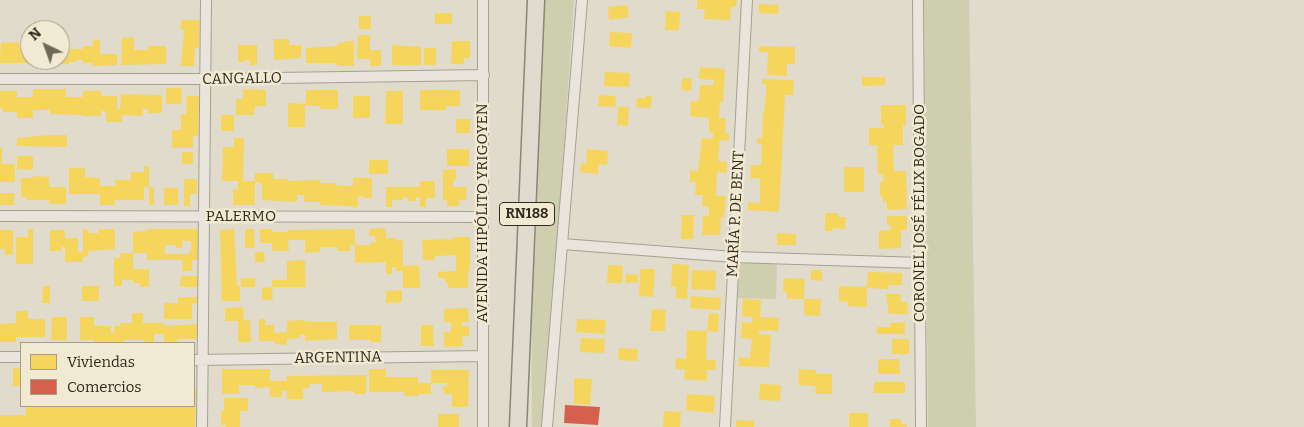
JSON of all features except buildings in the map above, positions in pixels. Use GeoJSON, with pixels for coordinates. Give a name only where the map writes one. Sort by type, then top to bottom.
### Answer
{"type":"FeatureCollection","features":[{"type":"Feature","properties":{"kind":"main road","name":"RN188"},"geometry":{"type":"LineString","coordinates":[[518,427],[536,0]]}},
{"type":"Feature","properties":{"kind":"street"},"geometry":{"type":"LineString","coordinates":[[202,427],[198,360],[204,217],[206,0]]}},
{"type":"Feature","properties":{"kind":"street","name":"AVENIDA HIPÓLITO YRIGOYEN"},"geometry":{"type":"LineString","coordinates":[[483,0],[483,427]]}},
{"type":"Feature","properties":{"kind":"street"},"geometry":{"type":"LineString","coordinates":[[547,427],[582,0]]}},
{"type":"Feature","properties":{"kind":"street","name":"MARÍA P. DE BENT"},"geometry":{"type":"LineString","coordinates":[[724,427],[747,0]]}},
{"type":"Feature","properties":{"kind":"street","name":"CORONEL JOSÉ FÉLIX BOGADO"},"geometry":{"type":"LineString","coordinates":[[918,0],[921,427]]}},
{"type":"Feature","properties":{"kind":"street","name":"CANGALLO"},"geometry":{"type":"LineString","coordinates":[[0,79],[206,79],[484,75]]}},
{"type":"Feature","properties":{"kind":"street","name":"PALERMO"},"geometry":{"type":"LineString","coordinates":[[0,216],[482,217]]}},
{"type":"Feature","properties":{"kind":"street"},"geometry":{"type":"LineString","coordinates":[[562,244],[734,257],[921,263]]}},
{"type":"Feature","properties":{"kind":"street","name":"ARGENTINA"},"geometry":{"type":"LineString","coordinates":[[198,360],[483,356]]}},
{"type":"Feature","properties":{"kind":"street"},"geometry":{"type":"LineString","coordinates":[[0,357],[20,357]]}},
{"type":"Feature","properties":{"kind":"green space"},"geometry":{"type":"Polygon","coordinates":[[[542,0],[574,0],[552,323],[542,427],[532,427],[533,267],[542,0]]]}},
{"type":"Feature","properties":{"kind":"green space"},"geometry":{"type":"Polygon","coordinates":[[[924,0],[969,0],[976,427],[928,427],[924,0]]]}},
{"type":"Feature","properties":{"kind":"green space"},"geometry":{"type":"Polygon","coordinates":[[[738,261],[777,262],[776,299],[737,298],[738,261]]]}}]}
